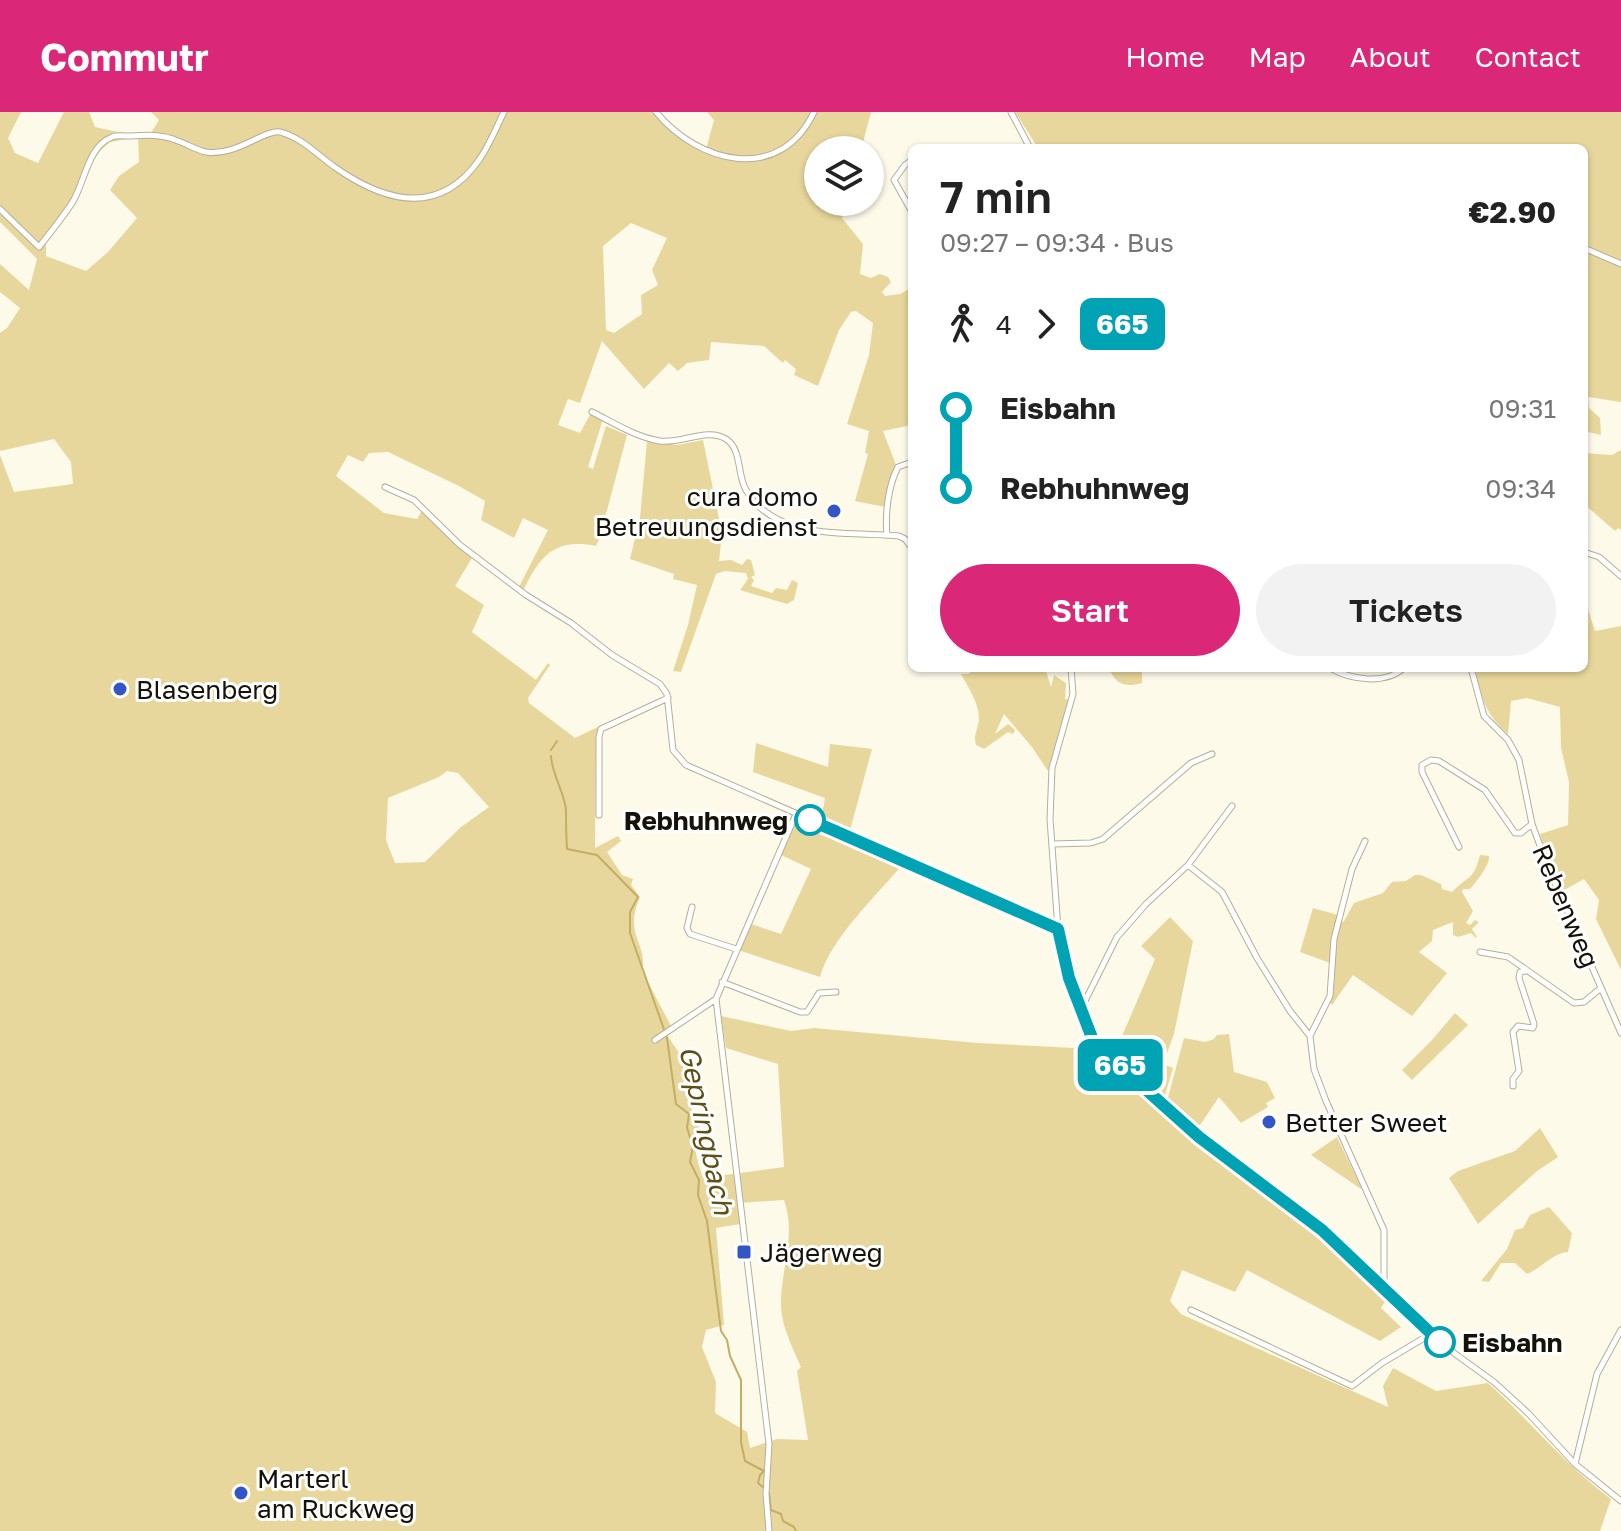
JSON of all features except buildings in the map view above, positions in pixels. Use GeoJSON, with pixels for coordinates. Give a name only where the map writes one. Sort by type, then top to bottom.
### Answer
{"type":"FeatureCollection","features":[{"type":"Feature","properties":{"kind":"street"},"geometry":{"type":"LineString","coordinates":[[0,209],[39,247],[74,200],[91,157],[112,136],[155,135],[207,152],[222,152],[243,147],[278,131],[310,145],[337,169],[394,197],[449,191],[478,162],[504,112]]}},
{"type":"Feature","properties":{"kind":"street"},"geometry":{"type":"LineString","coordinates":[[656,112],[680,135],[712,155],[756,159],[775,152],[802,135],[814,112]]}},
{"type":"Feature","properties":{"kind":"street"},"geometry":{"type":"LineString","coordinates":[[1011,112],[1028,144]]}},
{"type":"Feature","properties":{"kind":"street"},"geometry":{"type":"LineString","coordinates":[[908,164],[894,180],[908,205]]}},
{"type":"Feature","properties":{"kind":"street"},"geometry":{"type":"LineString","coordinates":[[1588,250],[1621,264]]}},
{"type":"Feature","properties":{"kind":"street"},"geometry":{"type":"LineString","coordinates":[[592,412],[659,441],[677,442],[712,435],[726,439],[734,447],[747,492],[769,514],[788,523],[837,534],[902,537],[908,544]]}},
{"type":"Feature","properties":{"kind":"street"},"geometry":{"type":"LineString","coordinates":[[887,535],[894,476],[898,467],[908,463]]}},
{"type":"Feature","properties":{"kind":"street"},"geometry":{"type":"LineString","coordinates":[[385,487],[414,500],[460,545],[517,588],[665,689],[672,745],[681,761],[1058,929]]}},
{"type":"Feature","properties":{"kind":"street"},"geometry":{"type":"LineString","coordinates":[[1588,553],[1599,557],[1621,576]]}},
{"type":"Feature","properties":{"kind":"street"},"geometry":{"type":"LineString","coordinates":[[1072,672],[1072,700],[1050,779],[1052,844],[1058,929],[1069,978],[1094,1043],[1164,1108],[1322,1230],[1429,1335],[1513,1398],[1575,1464],[1621,1501]]}},
{"type":"Feature","properties":{"kind":"street"},"geometry":{"type":"LineString","coordinates":[[1340,672],[1375,678],[1393,677],[1399,672]]}},
{"type":"Feature","properties":{"kind":"street","name":"Rebenweg"},"geometry":{"type":"LineString","coordinates":[[1472,672],[1484,716],[1508,740],[1519,760],[1532,824],[1548,867],[1621,1033]]}},
{"type":"Feature","properties":{"kind":"street"},"geometry":{"type":"LineString","coordinates":[[599,815],[601,729],[668,698]]}},
{"type":"Feature","properties":{"kind":"street"},"geometry":{"type":"LineString","coordinates":[[1052,844],[1091,843],[1103,839],[1191,763],[1212,754]]}},
{"type":"Feature","properties":{"kind":"street","name":"Rebenweg"},"geometry":{"type":"LineString","coordinates":[[1459,847],[1423,774],[1425,762],[1439,761],[1487,791],[1515,833],[1521,833],[1532,824]]}},
{"type":"Feature","properties":{"kind":"street"},"geometry":{"type":"LineString","coordinates":[[1081,1010],[1117,937],[1146,904],[1188,865],[1232,806]]}},
{"type":"Feature","properties":{"kind":"street"},"geometry":{"type":"LineString","coordinates":[[769,1531],[766,1494],[769,1444],[716,999],[796,814]]}},
{"type":"Feature","properties":{"kind":"street"},"geometry":{"type":"LineString","coordinates":[[1310,1036],[1330,996],[1334,939],[1352,869],[1365,841]]}},
{"type":"Feature","properties":{"kind":"street"},"geometry":{"type":"LineString","coordinates":[[1188,865],[1222,892],[1290,1011],[1310,1036],[1314,1069],[1326,1101],[1384,1230],[1384,1290]]}},
{"type":"Feature","properties":{"kind":"street"},"geometry":{"type":"LineString","coordinates":[[692,907],[688,932],[736,949]]}},
{"type":"Feature","properties":{"kind":"street","name":"Rebenweg"},"geometry":{"type":"LineString","coordinates":[[1480,952],[1508,957],[1574,1003],[1584,1002],[1601,988]]}},
{"type":"Feature","properties":{"kind":"street"},"geometry":{"type":"LineString","coordinates":[[1513,1086],[1513,1079],[1519,1071],[1514,1029],[1518,1026],[1531,1029],[1534,1026],[1519,978],[1520,972],[1526,971]]}},
{"type":"Feature","properties":{"kind":"street"},"geometry":{"type":"LineString","coordinates":[[722,982],[804,1013],[819,993],[836,992]]}},
{"type":"Feature","properties":{"kind":"street"},"geometry":{"type":"LineString","coordinates":[[658,1038],[716,999]]}},
{"type":"Feature","properties":{"kind":"street"},"geometry":{"type":"LineString","coordinates":[[1191,1310],[1352,1386],[1382,1363],[1429,1335]]}},
{"type":"Feature","properties":{"kind":"street"},"geometry":{"type":"LineString","coordinates":[[1575,1464],[1597,1374],[1621,1330]]}},
{"type":"Feature","properties":{"kind":"shaded area"},"geometry":{"type":"Polygon","coordinates":[[[0,112],[21,112],[8,138],[15,153],[38,163],[64,112],[89,112],[95,127],[135,134],[151,133],[159,120],[151,112],[654,112],[670,129],[705,153],[714,120],[707,112],[871,112],[865,136],[804,136],[804,216],[842,216],[863,244],[860,274],[871,278],[880,274],[888,277],[891,282],[882,292],[885,296],[908,290],[908,426],[883,431],[896,465],[885,507],[855,501],[868,454],[865,453],[869,431],[847,424],[869,355],[873,323],[856,311],[851,312],[839,330],[818,386],[794,375],[796,369],[785,360],[783,363],[764,346],[711,342],[709,360],[687,363],[678,371],[669,363],[644,389],[602,341],[580,403],[568,399],[558,425],[580,433],[591,413],[603,419],[588,467],[593,469],[606,426],[627,435],[600,537],[596,546],[569,545],[550,552],[542,559],[523,591],[519,587],[548,530],[523,518],[514,538],[481,520],[485,501],[388,452],[369,453],[363,462],[348,455],[336,476],[384,513],[417,519],[423,509],[472,558],[455,586],[484,605],[472,632],[536,680],[548,663],[550,665],[528,698],[529,703],[575,738],[602,725],[596,737],[595,848],[618,836],[621,841],[607,852],[622,875],[633,879],[631,885],[640,897],[634,921],[642,953],[642,971],[671,1026],[664,1031],[682,1057],[686,1095],[700,1131],[696,1148],[703,1178],[784,1167],[778,1064],[726,1048],[721,1016],[791,1031],[814,1028],[978,1043],[1093,1049],[1161,1113],[1299,1219],[1387,1298],[1381,1308],[1401,1327],[1380,1341],[1247,1270],[1235,1292],[1182,1270],[1170,1301],[1181,1314],[1388,1407],[1383,1386],[1393,1368],[1436,1391],[1488,1383],[1611,1499],[1600,1531],[0,1531],[0,455],[14,492],[73,484],[71,462],[54,439],[0,451],[0,333],[20,308],[0,292],[0,264],[29,290],[37,259],[0,222],[0,112]],[[138,137],[110,142],[100,151],[79,196],[46,244],[46,256],[86,271],[108,252],[137,218],[110,190],[119,176],[139,162],[138,137]],[[631,223],[603,246],[606,330],[614,333],[642,314],[641,295],[658,285],[652,270],[667,238],[631,223]],[[447,771],[388,798],[386,840],[395,863],[425,862],[461,827],[489,807],[458,773],[447,771]],[[784,1200],[738,1203],[740,1224],[716,1228],[724,1325],[706,1330],[702,1347],[716,1382],[715,1413],[747,1432],[750,1448],[777,1439],[808,1440],[797,1371],[801,1367],[786,1330],[781,1307],[788,1214],[784,1200]]]}},
{"type":"Feature","properties":{"kind":"shaded area"},"geometry":{"type":"Polygon","coordinates":[[[1015,112],[1621,112],[1621,402],[1588,397],[1588,144],[1035,144],[1015,112]]]}},
{"type":"Feature","properties":{"kind":"shaded area"},"geometry":{"type":"Polygon","coordinates":[[[1588,397],[1589,408],[1600,418],[1601,435],[1588,432],[1588,397]]]}},
{"type":"Feature","properties":{"kind":"shaded area"},"geometry":{"type":"Polygon","coordinates":[[[703,440],[722,533],[719,561],[731,560],[742,565],[747,559],[751,560],[755,575],[751,577],[754,580],[751,586],[772,593],[776,588],[787,590],[792,580],[798,583],[794,600],[787,604],[740,590],[748,579],[746,573],[725,571],[716,574],[681,672],[673,671],[697,585],[673,579],[674,574],[630,559],[640,518],[647,441],[677,445],[703,440]]]}},
{"type":"Feature","properties":{"kind":"shaded area"},"geometry":{"type":"Polygon","coordinates":[[[1621,450],[1621,530],[1618,528],[1615,531],[1588,507],[1588,453],[1612,455],[1621,450]]]}},
{"type":"Feature","properties":{"kind":"shaded area"},"geometry":{"type":"Polygon","coordinates":[[[1588,609],[1595,631],[1621,626],[1621,970],[1596,919],[1599,900],[1584,879],[1559,893],[1540,834],[1568,825],[1569,782],[1561,748],[1560,707],[1527,698],[1511,701],[1508,734],[1489,712],[1476,672],[1588,672],[1588,609]]]}},
{"type":"Feature","properties":{"kind":"shaded area"},"geometry":{"type":"Polygon","coordinates":[[[1046,672],[1051,687],[1054,675],[1066,683],[1065,699],[1069,699],[1048,771],[1004,714],[995,734],[1008,724],[1015,730],[1013,734],[1008,732],[984,749],[976,745],[979,713],[961,674],[1046,672]]]}},
{"type":"Feature","properties":{"kind":"shaded area"},"geometry":{"type":"Polygon","coordinates":[[[1111,672],[1142,672],[1142,683],[1131,685],[1114,678],[1111,672]]]}},
{"type":"Feature","properties":{"kind":"shaded area"},"geometry":{"type":"Polygon","coordinates":[[[756,743],[828,767],[830,744],[872,749],[849,834],[821,822],[825,798],[753,772],[756,743]]]}},
{"type":"Feature","properties":{"kind":"shaded area"},"geometry":{"type":"Polygon","coordinates":[[[804,820],[903,864],[844,933],[833,948],[820,977],[738,950],[751,924],[781,934],[811,869],[781,855],[795,823],[804,820]]]}},
{"type":"Feature","properties":{"kind":"shaded area"},"geometry":{"type":"Polygon","coordinates":[[[1480,855],[1489,856],[1489,860],[1470,889],[1463,889],[1462,892],[1473,911],[1466,923],[1479,922],[1472,929],[1477,937],[1471,933],[1458,937],[1453,935],[1453,922],[1433,930],[1432,941],[1419,952],[1447,973],[1412,1016],[1353,975],[1332,1005],[1330,1003],[1339,925],[1354,903],[1383,893],[1392,882],[1406,881],[1415,875],[1441,884],[1442,889],[1452,892],[1473,873],[1480,855]]]}},
{"type":"Feature","properties":{"kind":"shaded area"},"geometry":{"type":"Polygon","coordinates":[[[1313,908],[1338,915],[1330,963],[1300,952],[1313,908]]]}},
{"type":"Feature","properties":{"kind":"shaded area"},"geometry":{"type":"Polygon","coordinates":[[[1170,917],[1193,941],[1174,1034],[1163,1064],[1173,1068],[1163,1102],[1114,1055],[1155,959],[1141,946],[1170,917]]]}},
{"type":"Feature","properties":{"kind":"shaded area"},"geometry":{"type":"Polygon","coordinates":[[[1455,1013],[1468,1025],[1412,1080],[1402,1070],[1455,1013]]]}},
{"type":"Feature","properties":{"kind":"shaded area"},"geometry":{"type":"Polygon","coordinates":[[[1229,1034],[1234,1072],[1267,1082],[1275,1098],[1266,1103],[1268,1107],[1241,1123],[1219,1097],[1198,1128],[1166,1105],[1184,1038],[1205,1042],[1217,1035],[1229,1034]]]}},
{"type":"Feature","properties":{"kind":"shaded area"},"geometry":{"type":"Polygon","coordinates":[[[1540,1128],[1558,1157],[1537,1171],[1478,1224],[1449,1178],[1458,1171],[1515,1151],[1540,1128]]]}},
{"type":"Feature","properties":{"kind":"shaded area"},"geometry":{"type":"Polygon","coordinates":[[[1337,1137],[1361,1187],[1361,1189],[1311,1155],[1337,1137]]]}},
{"type":"Feature","properties":{"kind":"shaded area"},"geometry":{"type":"Polygon","coordinates":[[[1549,1207],[1572,1233],[1568,1252],[1557,1255],[1527,1274],[1515,1263],[1501,1263],[1489,1282],[1481,1281],[1507,1249],[1515,1230],[1523,1228],[1530,1215],[1549,1207]]]}},
{"type":"Feature","properties":{"kind":"waterway","name":"Gepringbach"},"geometry":{"type":"LineString","coordinates":[[551,750],[557,741]]}},
{"type":"Feature","properties":{"kind":"waterway","name":"Gepringbach"},"geometry":{"type":"LineString","coordinates":[[551,756],[565,805],[567,849],[597,855],[638,897],[630,912],[630,933],[667,1038],[676,1104],[689,1114],[687,1128],[693,1146],[690,1162],[699,1180],[698,1195],[707,1221],[721,1331],[741,1380],[741,1442],[745,1461],[764,1471],[758,1483],[764,1488]]}},
{"type":"Feature","properties":{"kind":"waterway","name":"Gepringbach"},"geometry":{"type":"LineString","coordinates":[[769,1493],[771,1510],[781,1514],[783,1521],[796,1531]]}},
{"type":"Feature","properties":{"kind":"bus line","name":"665"},"geometry":{"type":"LineString","coordinates":[[810,820],[1058,929],[1069,978],[1094,1043],[1199,1137],[1322,1230],[1429,1335],[1440,1342]]}},
{"type":"Feature","properties":{"kind":"place","name":"cura domo Betreuungsdienst"},"geometry":{"type":"Point","coordinates":[834,511]}},
{"type":"Feature","properties":{"kind":"place","name":"Blasenberg"},"geometry":{"type":"Point","coordinates":[120,689]}},
{"type":"Feature","properties":{"kind":"place","name":"Rebhuhnweg"},"geometry":{"type":"Point","coordinates":[810,820]}},
{"type":"Feature","properties":{"kind":"place","name":"Better Sweet"},"geometry":{"type":"Point","coordinates":[1269,1122]}},
{"type":"Feature","properties":{"kind":"place","name":"Jägerweg"},"geometry":{"type":"Point","coordinates":[744,1252]}},
{"type":"Feature","properties":{"kind":"place","name":"Eisbahn"},"geometry":{"type":"Point","coordinates":[1440,1342]}},
{"type":"Feature","properties":{"kind":"place","name":"Marterl am Ruckweg"},"geometry":{"type":"Point","coordinates":[241,1493]}}]}
